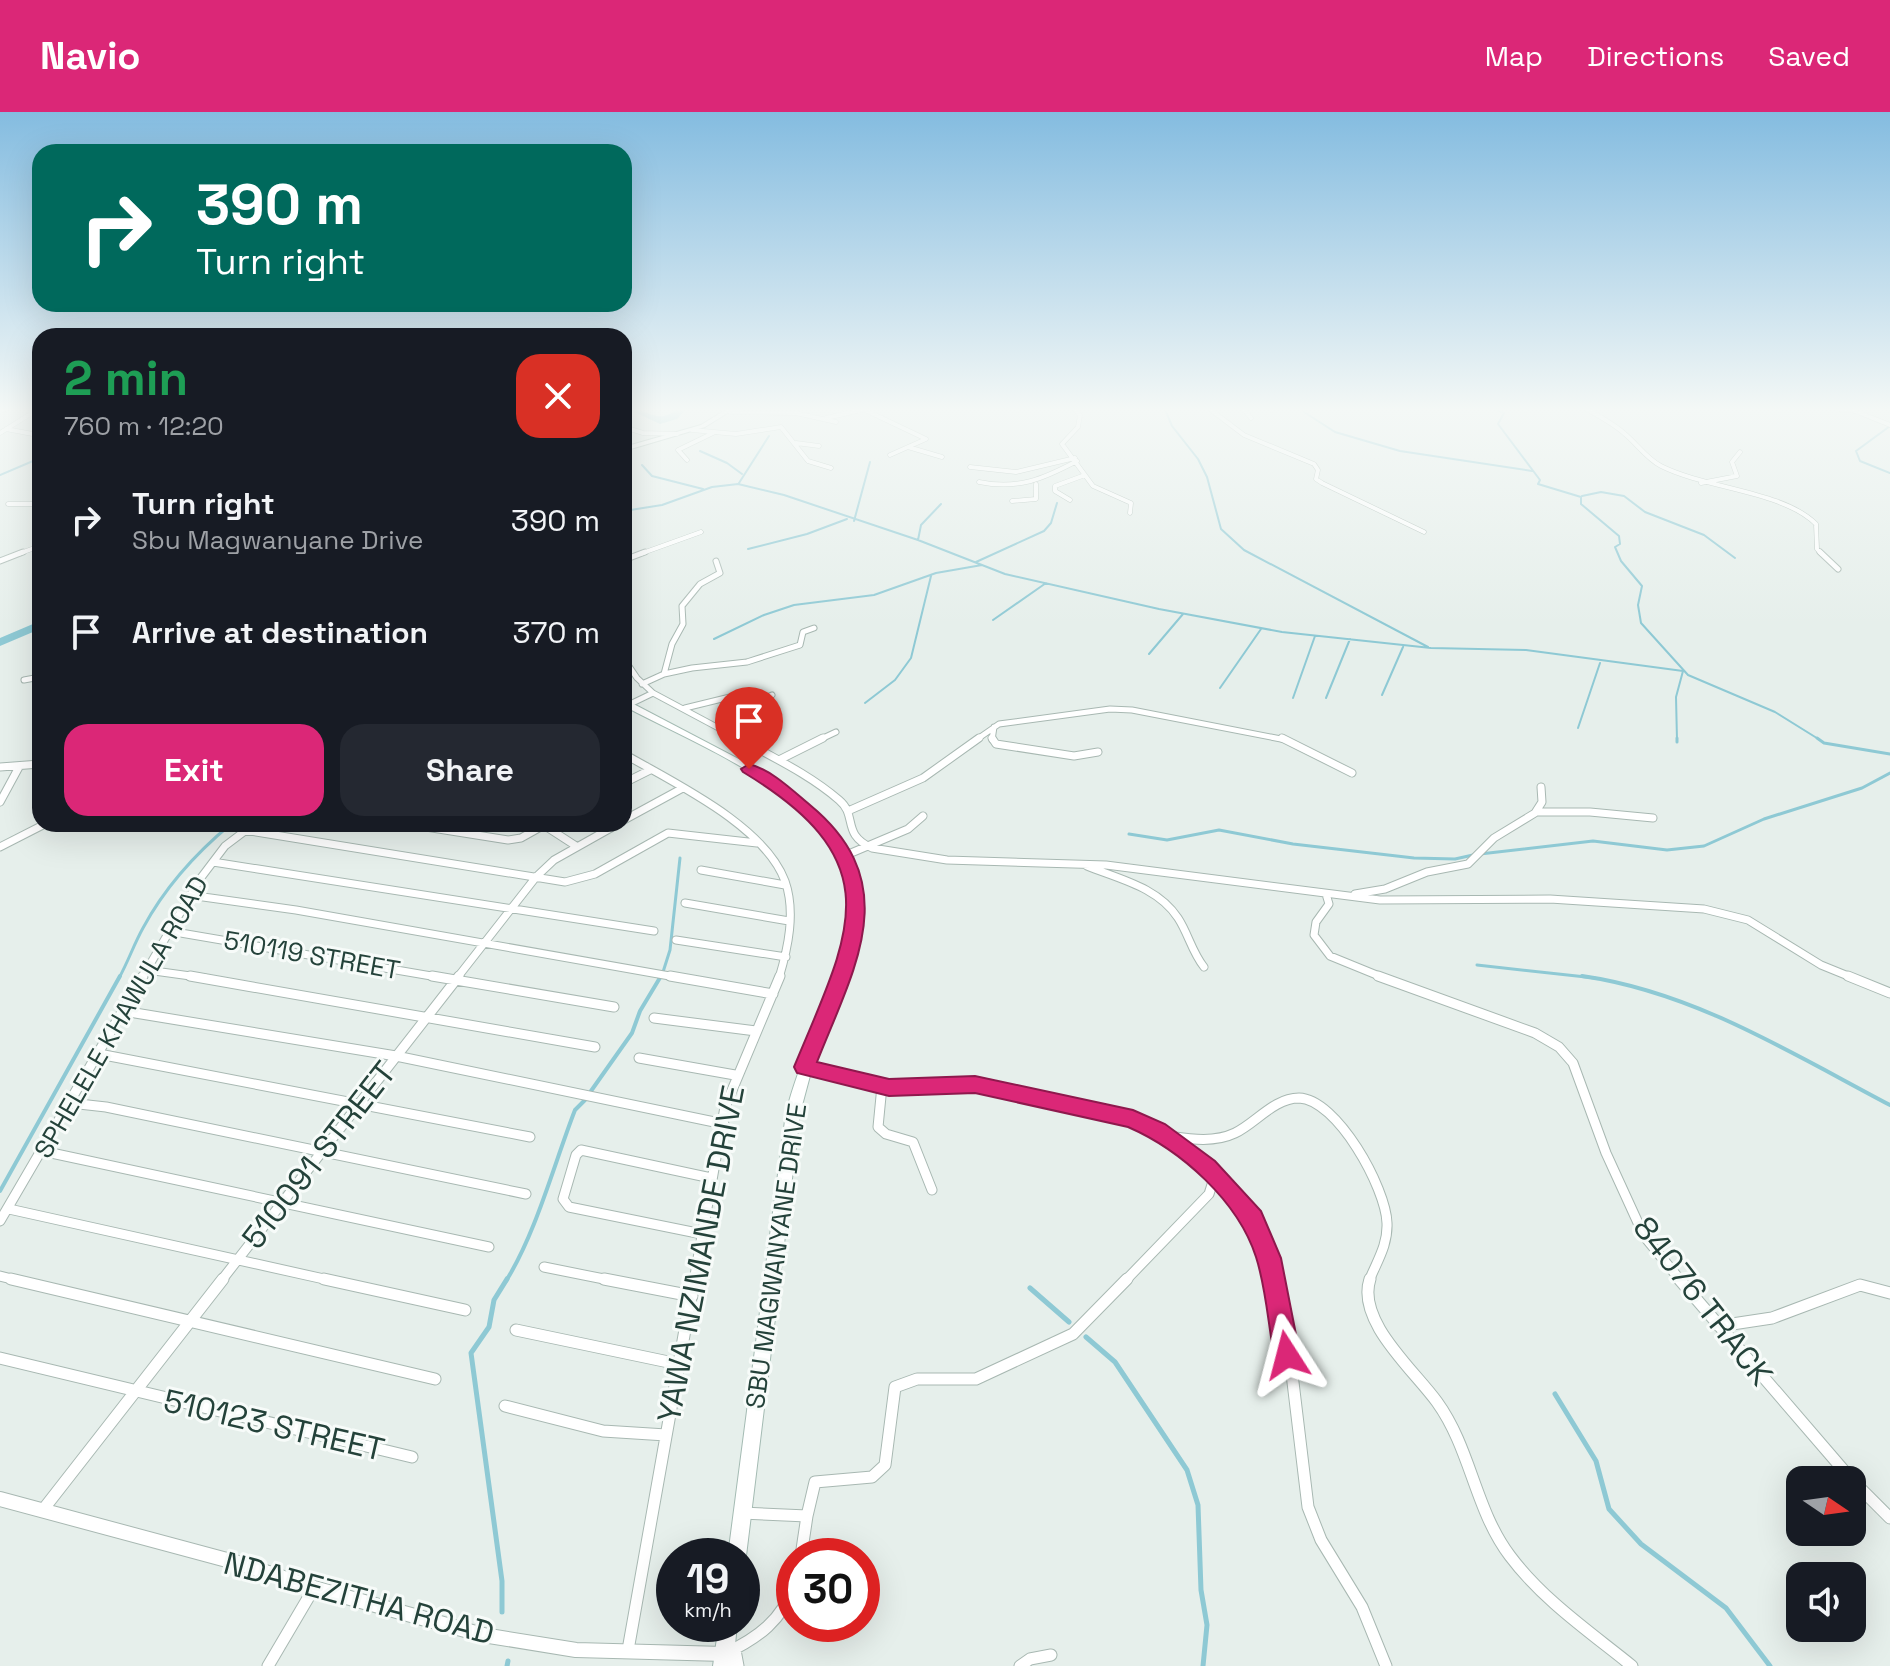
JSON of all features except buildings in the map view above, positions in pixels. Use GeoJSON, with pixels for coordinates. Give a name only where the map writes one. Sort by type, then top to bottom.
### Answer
{"type":"FeatureCollection","features":[{"type":"Feature","properties":{"kind":"main road","name":"SBU MAGWANYANE DRIVE"},"geometry":{"type":"LineString","coordinates":[[632,707],[776,785],[815,815],[833,836],[844,856],[856,894],[852,951],[805,1067],[793,1113],[739,1538]]}},
{"type":"Feature","properties":{"kind":"street"},"geometry":{"type":"LineString","coordinates":[[979,482],[1003,487],[1036,484],[1043,480]]}},
{"type":"Feature","properties":{"kind":"street"},"geometry":{"type":"LineString","coordinates":[[1070,500],[1055,491],[1055,486],[1073,480]]}},
{"type":"Feature","properties":{"kind":"street"},"geometry":{"type":"LineString","coordinates":[[1089,480],[1095,487],[1131,503],[1130,513]]}},
{"type":"Feature","properties":{"kind":"street"},"geometry":{"type":"LineString","coordinates":[[1319,480],[1424,532]]}},
{"type":"Feature","properties":{"kind":"street"},"geometry":{"type":"LineString","coordinates":[[1693,480],[1771,500],[1794,512],[1803,512],[1816,524],[1817,549],[1838,569]]}},
{"type":"Feature","properties":{"kind":"street"},"geometry":{"type":"LineString","coordinates":[[1701,483],[1719,480]]}},
{"type":"Feature","properties":{"kind":"street"},"geometry":{"type":"LineString","coordinates":[[1012,501],[1036,499],[1036,484]]}},
{"type":"Feature","properties":{"kind":"street"},"geometry":{"type":"LineString","coordinates":[[8,504],[32,504]]}},
{"type":"Feature","properties":{"kind":"street"},"geometry":{"type":"LineString","coordinates":[[632,557],[701,532]]}},
{"type":"Feature","properties":{"kind":"street"},"geometry":{"type":"LineString","coordinates":[[0,561],[32,549]]}},
{"type":"Feature","properties":{"kind":"street"},"geometry":{"type":"LineString","coordinates":[[664,674],[671,660],[672,644],[683,624],[684,602],[696,587],[720,573],[716,561]]}},
{"type":"Feature","properties":{"kind":"street"},"geometry":{"type":"LineString","coordinates":[[642,684],[689,667],[750,661],[800,645],[803,632],[814,628]]}},
{"type":"Feature","properties":{"kind":"street"},"geometry":{"type":"LineString","coordinates":[[632,670],[653,693],[823,785],[848,811],[850,830],[863,844],[947,860],[1082,863],[1413,902],[1550,899],[1704,909],[1748,920],[1821,965],[1890,993]]}},
{"type":"Feature","properties":{"kind":"street"},"geometry":{"type":"LineString","coordinates":[[24,680],[32,678]]}},
{"type":"Feature","properties":{"kind":"street"},"geometry":{"type":"LineString","coordinates":[[632,702],[653,693]]}},
{"type":"Feature","properties":{"kind":"street"},"geometry":{"type":"LineString","coordinates":[[683,709],[730,697],[756,701],[772,695]]}},
{"type":"Feature","properties":{"kind":"street"},"geometry":{"type":"LineString","coordinates":[[848,811],[923,778],[994,727],[1025,719],[1066,717],[1110,709],[1132,710],[1281,738],[1352,773]]}},
{"type":"Feature","properties":{"kind":"street"},"geometry":{"type":"LineString","coordinates":[[994,727],[992,741],[996,744],[1074,756],[1098,752]]}},
{"type":"Feature","properties":{"kind":"street"},"geometry":{"type":"LineString","coordinates":[[779,760],[836,732]]}},
{"type":"Feature","properties":{"kind":"street","name":"YAWA NZIMANDE DRIVE"},"geometry":{"type":"LineString","coordinates":[[628,1650],[725,1107],[735,1075],[773,994],[786,957],[789,921],[785,885],[780,871],[757,843],[632,759]]}},
{"type":"Feature","properties":{"kind":"street"},"geometry":{"type":"LineString","coordinates":[[0,767],[32,765]]}},
{"type":"Feature","properties":{"kind":"street"},"geometry":{"type":"LineString","coordinates":[[0,802],[19,767]]}},
{"type":"Feature","properties":{"kind":"street"},"geometry":{"type":"LineString","coordinates":[[632,779],[650,770]]}},
{"type":"Feature","properties":{"kind":"street"},"geometry":{"type":"LineString","coordinates":[[1345,896],[1385,889],[1427,872],[1468,864],[1482,847],[1536,812],[1542,802],[1541,787]]}},
{"type":"Feature","properties":{"kind":"street"},"geometry":{"type":"LineString","coordinates":[[632,816],[681,789]]}},
{"type":"Feature","properties":{"kind":"street"},"geometry":{"type":"LineString","coordinates":[[1536,812],[1590,812],[1653,818]]}},
{"type":"Feature","properties":{"kind":"street"},"geometry":{"type":"LineString","coordinates":[[844,856],[863,844],[910,830],[923,816]]}},
{"type":"Feature","properties":{"kind":"street"},"geometry":{"type":"LineString","coordinates":[[0,847],[32,831]]}},
{"type":"Feature","properties":{"kind":"street","name":"SPHELELE KHAWULA ROAD"},"geometry":{"type":"LineString","coordinates":[[0,1221],[189,895],[225,846],[242,832]]}},
{"type":"Feature","properties":{"kind":"street"},"geometry":{"type":"LineString","coordinates":[[256,832],[565,882],[582,880],[668,833],[757,843]]}},
{"type":"Feature","properties":{"kind":"street"},"geometry":{"type":"LineString","coordinates":[[458,832],[508,840],[521,838],[531,832]]}},
{"type":"Feature","properties":{"kind":"street"},"geometry":{"type":"LineString","coordinates":[[556,832],[576,846]]}},
{"type":"Feature","properties":{"kind":"street","name":"510091 STREET"},"geometry":{"type":"LineString","coordinates":[[42,1511],[536,877],[576,846],[603,832]]}},
{"type":"Feature","properties":{"kind":"street"},"geometry":{"type":"LineString","coordinates":[[213,862],[654,931]]}},
{"type":"Feature","properties":{"kind":"street"},"geometry":{"type":"LineString","coordinates":[[1082,863],[1155,894],[1178,918],[1186,941],[1204,967]]}},
{"type":"Feature","properties":{"kind":"street"},"geometry":{"type":"LineString","coordinates":[[701,870],[785,885]]}},
{"type":"Feature","properties":{"kind":"street","name":"84076 TRACK"},"geometry":{"type":"LineString","coordinates":[[1326,894],[1329,904],[1316,922],[1314,935],[1330,956],[1535,1033],[1552,1041],[1568,1055],[1637,1226],[1827,1452],[1890,1518]]}},
{"type":"Feature","properties":{"kind":"street"},"geometry":{"type":"LineString","coordinates":[[189,895],[296,910],[773,994]]}},
{"type":"Feature","properties":{"kind":"street"},"geometry":{"type":"LineString","coordinates":[[685,903],[789,921]]}},
{"type":"Feature","properties":{"kind":"street","name":"510119 STREET"},"geometry":{"type":"LineString","coordinates":[[169,931],[614,1007]]}},
{"type":"Feature","properties":{"kind":"street"},"geometry":{"type":"LineString","coordinates":[[676,940],[786,957]]}},
{"type":"Feature","properties":{"kind":"street"},"geometry":{"type":"LineString","coordinates":[[147,970],[236,982],[595,1047]]}},
{"type":"Feature","properties":{"kind":"street"},"geometry":{"type":"LineString","coordinates":[[123,1011],[396,1056],[724,1124]]}},
{"type":"Feature","properties":{"kind":"street"},"geometry":{"type":"LineString","coordinates":[[654,1018],[756,1031]]}},
{"type":"Feature","properties":{"kind":"street"},"geometry":{"type":"LineString","coordinates":[[99,1054],[530,1137]]}},
{"type":"Feature","properties":{"kind":"street"},"geometry":{"type":"LineString","coordinates":[[639,1058],[735,1075]]}},
{"type":"Feature","properties":{"kind":"street"},"geometry":{"type":"LineString","coordinates":[[805,1067],[882,1086],[975,1085],[1133,1119],[1165,1135],[1215,1175],[1252,1218],[1269,1258],[1292,1374],[1308,1507],[1321,1540],[1362,1607],[1386,1666]]}},
{"type":"Feature","properties":{"kind":"street"},"geometry":{"type":"LineString","coordinates":[[882,1086],[878,1127],[886,1134],[913,1142],[932,1190]]}},
{"type":"Feature","properties":{"kind":"street"},"geometry":{"type":"LineString","coordinates":[[1165,1135],[1193,1140],[1222,1137],[1264,1117],[1278,1103],[1294,1098],[1317,1104],[1340,1127],[1379,1182],[1385,1199],[1385,1242],[1366,1286],[1369,1308],[1386,1338],[1433,1395],[1450,1421],[1484,1507],[1508,1554],[1556,1601],[1632,1666]]}},
{"type":"Feature","properties":{"kind":"street"},"geometry":{"type":"LineString","coordinates":[[70,1103],[106,1107],[323,1150],[526,1194]]}},
{"type":"Feature","properties":{"kind":"street"},"geometry":{"type":"LineString","coordinates":[[702,1234],[569,1207],[563,1199],[576,1155],[581,1150],[711,1178]]}},
{"type":"Feature","properties":{"kind":"street"},"geometry":{"type":"LineString","coordinates":[[42,1151],[489,1247]]}},
{"type":"Feature","properties":{"kind":"street"},"geometry":{"type":"LineString","coordinates":[[804,1538],[815,1482],[872,1477],[885,1465],[895,1387],[917,1379],[976,1379],[1073,1334],[1195,1210],[1209,1194],[1215,1175]]}},
{"type":"Feature","properties":{"kind":"street"},"geometry":{"type":"LineString","coordinates":[[9,1209],[465,1310]]}},
{"type":"Feature","properties":{"kind":"street"},"geometry":{"type":"LineString","coordinates":[[544,1267],[692,1296]]}},
{"type":"Feature","properties":{"kind":"street"},"geometry":{"type":"LineString","coordinates":[[0,1276],[435,1379]]}},
{"type":"Feature","properties":{"kind":"street"},"geometry":{"type":"LineString","coordinates":[[1719,1326],[1762,1322],[1860,1285],[1890,1293]]}},
{"type":"Feature","properties":{"kind":"street"},"geometry":{"type":"LineString","coordinates":[[516,1330],[678,1364]]}},
{"type":"Feature","properties":{"kind":"street","name":"510123 STREET"},"geometry":{"type":"LineString","coordinates":[[0,1358],[412,1457]]}},
{"type":"Feature","properties":{"kind":"street"},"geometry":{"type":"LineString","coordinates":[[505,1406],[603,1431],[666,1435]]}},
{"type":"Feature","properties":{"kind":"street","name":"NDABEZITHA ROAD"},"geometry":{"type":"LineString","coordinates":[[0,1499],[238,1563],[314,1588],[483,1635],[576,1650],[628,1650],[730,1659]]}},
{"type":"Feature","properties":{"kind":"street"},"geometry":{"type":"LineString","coordinates":[[742,1513],[807,1516]]}},
{"type":"Feature","properties":{"kind":"street"},"geometry":{"type":"LineString","coordinates":[[268,1666],[314,1588]]}},
{"type":"Feature","properties":{"kind":"street"},"geometry":{"type":"LineString","coordinates":[[730,1659],[763,1633],[776,1618]]}},
{"type":"Feature","properties":{"kind":"street"},"geometry":{"type":"LineString","coordinates":[[1020,1666],[1030,1659],[1051,1655]]}},
{"type":"Feature","properties":{"kind":"waterway"},"geometry":{"type":"LineString","coordinates":[[666,480],[703,489]]}},
{"type":"Feature","properties":{"kind":"waterway"},"geometry":{"type":"LineString","coordinates":[[739,483],[741,480]]}},
{"type":"Feature","properties":{"kind":"waterway"},"geometry":{"type":"LineString","coordinates":[[855,519],[865,480]]}},
{"type":"Feature","properties":{"kind":"waterway"},"geometry":{"type":"LineString","coordinates":[[1208,480],[1221,529],[1244,550],[1428,647]]}},
{"type":"Feature","properties":{"kind":"waterway"},"geometry":{"type":"LineString","coordinates":[[1540,480],[1538,484],[1581,497],[1581,504],[1619,536],[1620,544],[1615,547],[1621,561],[1642,586],[1638,605],[1641,623],[1688,675],[1775,712],[1818,739]]}},
{"type":"Feature","properties":{"kind":"waterway"},"geometry":{"type":"LineString","coordinates":[[632,510],[662,505],[712,487],[738,484],[784,495],[855,519]]}},
{"type":"Feature","properties":{"kind":"waterway"},"geometry":{"type":"LineString","coordinates":[[1582,496],[1601,492],[1624,496],[1645,512],[1704,535],[1735,558]]}},
{"type":"Feature","properties":{"kind":"waterway"},"geometry":{"type":"LineString","coordinates":[[976,562],[1044,531],[1051,523],[1057,503]]}},
{"type":"Feature","properties":{"kind":"waterway"},"geometry":{"type":"LineString","coordinates":[[918,540],[921,525],[941,504]]}},
{"type":"Feature","properties":{"kind":"waterway"},"geometry":{"type":"LineString","coordinates":[[748,549],[807,534],[847,519]]}},
{"type":"Feature","properties":{"kind":"waterway"},"geometry":{"type":"LineString","coordinates":[[855,519],[918,540]]}},
{"type":"Feature","properties":{"kind":"waterway"},"geometry":{"type":"LineString","coordinates":[[918,540],[982,565]]}},
{"type":"Feature","properties":{"kind":"waterway"},"geometry":{"type":"LineString","coordinates":[[714,639],[764,615],[794,605],[874,595],[936,573],[982,565]]}},
{"type":"Feature","properties":{"kind":"waterway"},"geometry":{"type":"LineString","coordinates":[[982,565],[1046,583]]}},
{"type":"Feature","properties":{"kind":"waterway"},"geometry":{"type":"LineString","coordinates":[[865,703],[895,680],[911,658],[931,576]]}},
{"type":"Feature","properties":{"kind":"waterway"},"geometry":{"type":"LineString","coordinates":[[993,620],[1046,583]]}},
{"type":"Feature","properties":{"kind":"waterway"},"geometry":{"type":"LineString","coordinates":[[1046,583],[1282,632],[1350,639]]}},
{"type":"Feature","properties":{"kind":"waterway"},"geometry":{"type":"LineString","coordinates":[[1149,654],[1183,614]]}},
{"type":"Feature","properties":{"kind":"waterway"},"geometry":{"type":"LineString","coordinates":[[0,642],[32,628]]}},
{"type":"Feature","properties":{"kind":"waterway"},"geometry":{"type":"LineString","coordinates":[[1220,688],[1261,629]]}},
{"type":"Feature","properties":{"kind":"waterway"},"geometry":{"type":"LineString","coordinates":[[1293,698],[1315,636]]}},
{"type":"Feature","properties":{"kind":"waterway"},"geometry":{"type":"LineString","coordinates":[[1326,698],[1350,639]]}},
{"type":"Feature","properties":{"kind":"waterway"},"geometry":{"type":"LineString","coordinates":[[1350,639],[1431,648],[1526,650],[1683,671],[1676,697],[1677,740]]}},
{"type":"Feature","properties":{"kind":"waterway"},"geometry":{"type":"LineString","coordinates":[[1382,695],[1403,647]]}},
{"type":"Feature","properties":{"kind":"waterway"},"geometry":{"type":"LineString","coordinates":[[1578,728],[1600,663]]}},
{"type":"Feature","properties":{"kind":"waterway"},"geometry":{"type":"LineString","coordinates":[[1818,739],[1824,743],[1890,754]]}},
{"type":"Feature","properties":{"kind":"waterway"},"geometry":{"type":"LineString","coordinates":[[1480,854],[1593,841],[1667,850],[1704,846],[1764,819],[1862,788],[1890,773]]}},
{"type":"Feature","properties":{"kind":"waterway"},"geometry":{"type":"LineString","coordinates":[[1129,834],[1167,840],[1219,830],[1293,844],[1414,858],[1455,859],[1473,855]]}},
{"type":"Feature","properties":{"kind":"waterway"},"geometry":{"type":"LineString","coordinates":[[120,977],[161,899],[194,859],[222,832]]}},
{"type":"Feature","properties":{"kind":"waterway"},"geometry":{"type":"LineString","coordinates":[[663,972],[670,950],[680,858]]}},
{"type":"Feature","properties":{"kind":"waterway"},"geometry":{"type":"LineString","coordinates":[[1477,965],[1589,977]]}},
{"type":"Feature","properties":{"kind":"waterway"},"geometry":{"type":"LineString","coordinates":[[591,1091],[632,1033],[640,1011],[661,976]]}},
{"type":"Feature","properties":{"kind":"waterway"},"geometry":{"type":"LineString","coordinates":[[1582,976],[1589,977]]}},
{"type":"Feature","properties":{"kind":"waterway"},"geometry":{"type":"LineString","coordinates":[[0,1191],[120,977]]}},
{"type":"Feature","properties":{"kind":"waterway"},"geometry":{"type":"LineString","coordinates":[[1589,977],[1595,978]]}},
{"type":"Feature","properties":{"kind":"waterway"},"geometry":{"type":"LineString","coordinates":[[1589,977],[1623,984],[1703,1010],[1890,1105]]}},
{"type":"Feature","properties":{"kind":"waterway"},"geometry":{"type":"LineString","coordinates":[[506,1281],[535,1220],[575,1110],[585,1100]]}},
{"type":"Feature","properties":{"kind":"waterway"},"geometry":{"type":"LineString","coordinates":[[502,1612],[502,1581],[471,1353],[489,1327],[494,1300],[507,1279]]}},
{"type":"Feature","properties":{"kind":"waterway"},"geometry":{"type":"LineString","coordinates":[[1030,1288],[1069,1322]]}},
{"type":"Feature","properties":{"kind":"waterway"},"geometry":{"type":"LineString","coordinates":[[1086,1337],[1115,1362],[1187,1470],[1198,1505],[1201,1590],[1207,1625],[1203,1666]]}},
{"type":"Feature","properties":{"kind":"waterway"},"geometry":{"type":"LineString","coordinates":[[1555,1394],[1596,1461],[1609,1509],[1641,1544],[1726,1608],[1770,1666]]}},
{"type":"Feature","properties":{"kind":"waterway"},"geometry":{"type":"LineString","coordinates":[[507,1666],[508,1661]]}},
{"type":"Feature","properties":{"kind":"route"},"geometry":{"type":"LineString","coordinates":[[749,769],[776,785],[826,827],[848,864],[855,892],[857,910],[852,951],[805,1067],[889,1088],[975,1085],[1133,1119],[1157,1130],[1207,1167],[1252,1218],[1269,1258],[1287,1355]]}}]}
